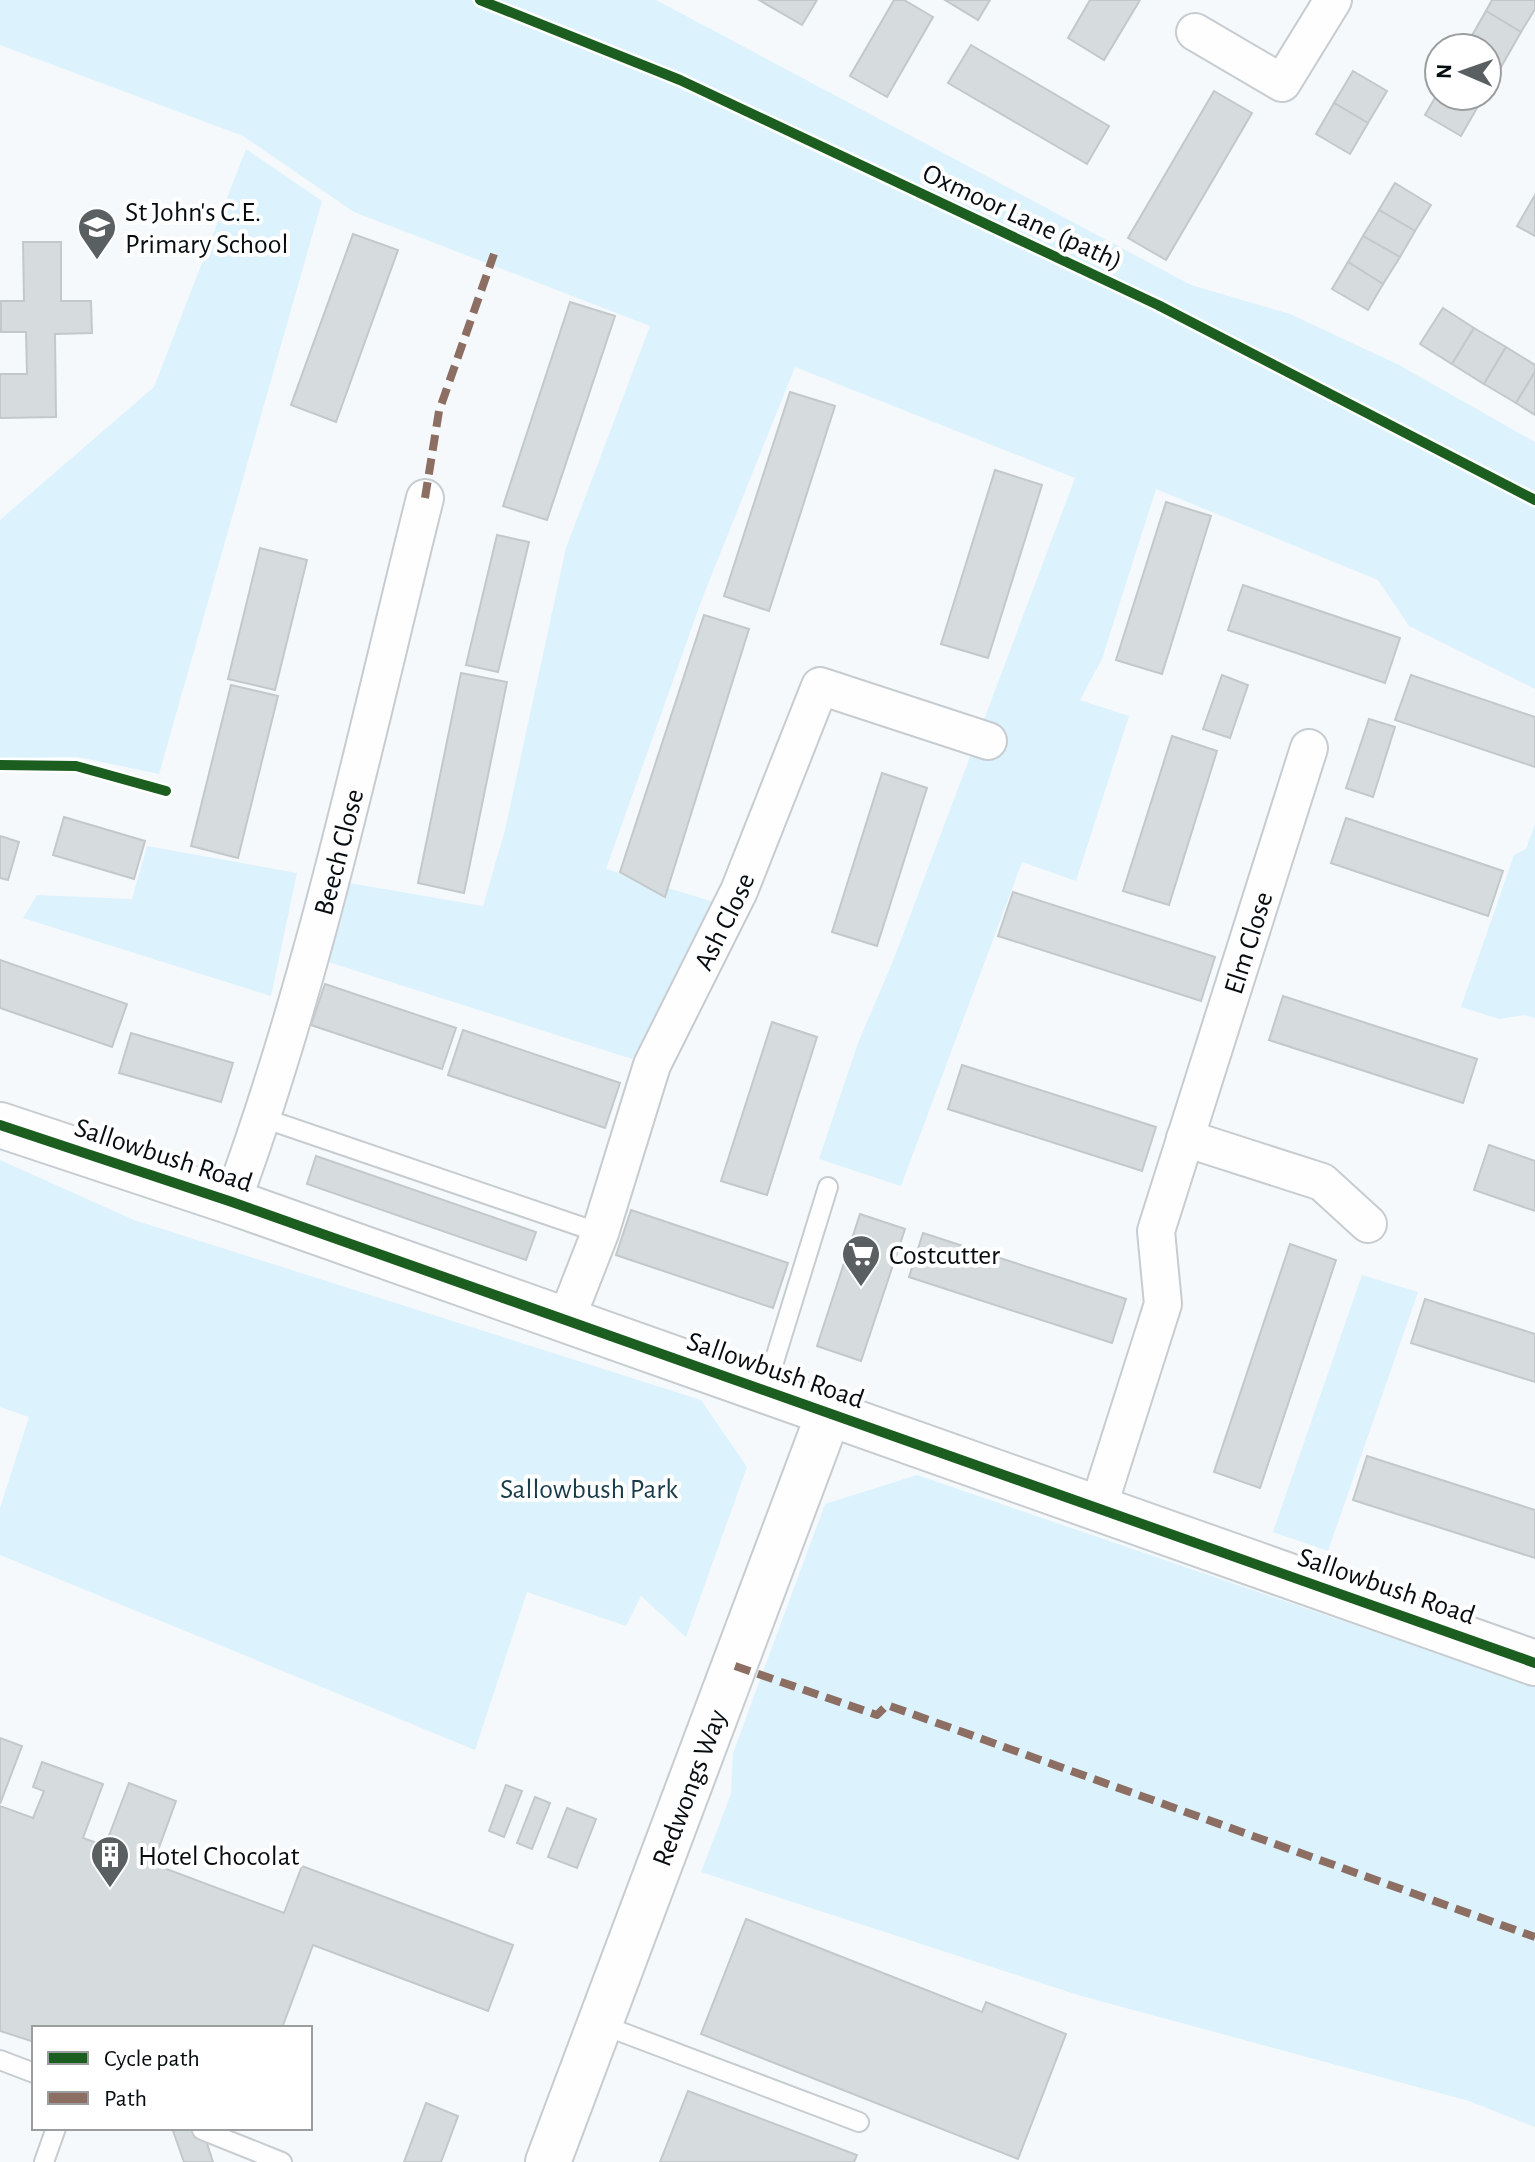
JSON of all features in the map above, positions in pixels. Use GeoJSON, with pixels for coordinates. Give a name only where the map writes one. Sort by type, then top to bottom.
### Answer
{"type":"FeatureCollection","features":[{"type":"Feature","properties":{"kind":"street"},"geometry":{"type":"LineString","coordinates":[[1195,32],[1282,83],[1333,0]]}},
{"type":"Feature","properties":{"kind":"street","name":"Beech Close"},"geometry":{"type":"LineString","coordinates":[[232,1202],[263,1118],[320,919],[425,498]]}},
{"type":"Feature","properties":{"kind":"street","name":"Ash Close"},"geometry":{"type":"LineString","coordinates":[[566,1320],[600,1233],[652,1065],[739,891],[820,686],[988,741]]}},
{"type":"Feature","properties":{"kind":"street","name":"Elm Close"},"geometry":{"type":"LineString","coordinates":[[1098,1508],[1163,1304],[1156,1231],[1309,748]]}},
{"type":"Feature","properties":{"kind":"street","name":"Sallowbush Road"},"geometry":{"type":"LineString","coordinates":[[0,1125],[232,1202],[1535,1663]]}},
{"type":"Feature","properties":{"kind":"street"},"geometry":{"type":"LineString","coordinates":[[1185,1138],[1322,1182],[1368,1224]]}},
{"type":"Feature","properties":{"kind":"street","name":"Redwongs Way"},"geometry":{"type":"LineString","coordinates":[[548,2162],[829,1413]]}},
{"type":"Feature","properties":{"kind":"lane"},"geometry":{"type":"LineString","coordinates":[[263,1118],[600,1233]]}},
{"type":"Feature","properties":{"kind":"lane"},"geometry":{"type":"LineString","coordinates":[[765,1391],[828,1187]]}},
{"type":"Feature","properties":{"kind":"lane"},"geometry":{"type":"LineString","coordinates":[[600,2024],[859,2122]]}},
{"type":"Feature","properties":{"kind":"lane"},"geometry":{"type":"LineString","coordinates":[[0,2060],[32,2072]]}},
{"type":"Feature","properties":{"kind":"lane"},"geometry":{"type":"LineString","coordinates":[[44,2162],[55,2130]]}},
{"type":"Feature","properties":{"kind":"lane"},"geometry":{"type":"LineString","coordinates":[[202,2130],[282,2162]]}},
{"type":"Feature","properties":{"kind":"green space"},"geometry":{"type":"Polygon","coordinates":[[[0,0],[656,0],[1191,285],[1290,314],[1399,365],[1535,442],[1535,689],[1409,626],[1378,580],[1156,489],[1102,659],[1080,700],[1129,716],[1076,881],[1022,862],[901,1186],[819,1159],[858,1043],[893,961],[1075,478],[795,367],[702,599],[606,869],[717,903],[632,1059],[322,960],[349,883],[483,906],[505,830],[566,548],[650,326],[354,212],[243,136],[0,45],[0,0]]]}},
{"type":"Feature","properties":{"kind":"green space"},"geometry":{"type":"Polygon","coordinates":[[[246,149],[322,201],[159,774],[78,757],[0,758],[0,520],[154,387],[246,149]]]}},
{"type":"Feature","properties":{"kind":"green space"},"geometry":{"type":"Polygon","coordinates":[[[1535,824],[1535,1018],[1525,1015],[1499,1019],[1461,1007],[1514,855],[1526,849],[1535,824]]]}},
{"type":"Feature","properties":{"kind":"green space"},"geometry":{"type":"Polygon","coordinates":[[[147,846],[297,873],[271,996],[23,918],[37,895],[132,899],[147,846]]]}},
{"type":"Feature","properties":{"kind":"green space","name":"Sallowbush Park"},"geometry":{"type":"Polygon","coordinates":[[[0,1160],[134,1220],[701,1400],[747,1467],[686,1637],[641,1596],[626,1626],[527,1592],[475,1750],[0,1555],[0,1508],[29,1417],[0,1407],[0,1160]]]}},
{"type":"Feature","properties":{"kind":"green space"},"geometry":{"type":"Polygon","coordinates":[[[1362,1275],[1418,1292],[1328,1551],[1273,1532],[1362,1275]]]}},
{"type":"Feature","properties":{"kind":"green space"},"geometry":{"type":"Polygon","coordinates":[[[917,1475],[1535,1687],[1535,2127],[1469,2101],[1078,1995],[701,1872],[731,1794],[733,1753],[825,1504],[917,1475]]]}},
{"type":"Feature","properties":{"kind":"building"},"geometry":{"type":"Polygon","coordinates":[[[759,0],[817,0],[802,25],[759,0]]]}},
{"type":"Feature","properties":{"kind":"building"},"geometry":{"type":"Polygon","coordinates":[[[894,0],[904,0],[933,17],[887,97],[850,76],[894,0]]]}},
{"type":"Feature","properties":{"kind":"building"},"geometry":{"type":"Polygon","coordinates":[[[945,0],[990,0],[978,20],[945,0]]]}},
{"type":"Feature","properties":{"kind":"building"},"geometry":{"type":"Polygon","coordinates":[[[1090,0],[1140,0],[1104,60],[1068,38],[1090,0]]]}},
{"type":"Feature","properties":{"kind":"building"},"geometry":{"type":"Polygon","coordinates":[[[1492,0],[1535,0],[1535,9],[1521,32],[1486,11],[1492,0]]]}},
{"type":"Feature","properties":{"kind":"building"},"geometry":{"type":"Polygon","coordinates":[[[1486,11],[1521,32],[1503,64],[1503,32],[1474,32],[1486,11]]]}},
{"type":"Feature","properties":{"kind":"building"},"geometry":{"type":"Polygon","coordinates":[[[971,45],[1109,126],[1087,164],[948,83],[971,45]]]}},
{"type":"Feature","properties":{"kind":"building"},"geometry":{"type":"Polygon","coordinates":[[[1353,71],[1387,91],[1368,123],[1334,103],[1353,71]]]}},
{"type":"Feature","properties":{"kind":"building"},"geometry":{"type":"Polygon","coordinates":[[[1214,91],[1252,113],[1166,260],[1128,238],[1214,91]]]}},
{"type":"Feature","properties":{"kind":"building"},"geometry":{"type":"Polygon","coordinates":[[[1334,103],[1368,123],[1350,154],[1316,134],[1334,103]]]}},
{"type":"Feature","properties":{"kind":"building"},"geometry":{"type":"Polygon","coordinates":[[[1427,112],[1475,112],[1461,136],[1425,115],[1427,112]]]}},
{"type":"Feature","properties":{"kind":"building"},"geometry":{"type":"Polygon","coordinates":[[[1395,183],[1431,205],[1415,231],[1379,210],[1395,183]]]}},
{"type":"Feature","properties":{"kind":"building"},"geometry":{"type":"Polygon","coordinates":[[[1535,195],[1535,236],[1517,226],[1535,195]]]}},
{"type":"Feature","properties":{"kind":"building"},"geometry":{"type":"Polygon","coordinates":[[[1379,210],[1415,231],[1400,257],[1363,236],[1379,210]]]}},
{"type":"Feature","properties":{"kind":"building"},"geometry":{"type":"Polygon","coordinates":[[[353,234],[398,250],[336,422],[291,405],[353,234]]]}},
{"type":"Feature","properties":{"kind":"building"},"geometry":{"type":"Polygon","coordinates":[[[1363,236],[1400,257],[1383,284],[1348,262],[1363,236]]]}},
{"type":"Feature","properties":{"kind":"building"},"geometry":{"type":"Polygon","coordinates":[[[23,242],[61,242],[61,301],[91,301],[92,333],[55,334],[56,417],[0,418],[0,374],[27,374],[26,332],[1,332],[1,301],[24,301],[23,242]]]}},
{"type":"Feature","properties":{"kind":"building"},"geometry":{"type":"Polygon","coordinates":[[[1348,262],[1383,284],[1368,310],[1332,289],[1348,262]]]}},
{"type":"Feature","properties":{"kind":"building"},"geometry":{"type":"Polygon","coordinates":[[[570,302],[615,316],[547,520],[503,506],[570,302]]]}},
{"type":"Feature","properties":{"kind":"building"},"geometry":{"type":"Polygon","coordinates":[[[1443,308],[1474,328],[1452,364],[1420,344],[1443,308]]]}},
{"type":"Feature","properties":{"kind":"building"},"geometry":{"type":"Polygon","coordinates":[[[1474,328],[1506,347],[1484,384],[1452,364],[1474,328]]]}},
{"type":"Feature","properties":{"kind":"building"},"geometry":{"type":"Polygon","coordinates":[[[1506,347],[1535,365],[1535,372],[1516,403],[1484,384],[1506,347]]]}},
{"type":"Feature","properties":{"kind":"building"},"geometry":{"type":"Polygon","coordinates":[[[1535,372],[1535,415],[1516,403],[1535,372]]]}},
{"type":"Feature","properties":{"kind":"building"},"geometry":{"type":"Polygon","coordinates":[[[790,392],[835,406],[769,611],[724,596],[790,392]]]}},
{"type":"Feature","properties":{"kind":"building"},"geometry":{"type":"Polygon","coordinates":[[[995,470],[1042,485],[988,658],[941,644],[995,470]]]}},
{"type":"Feature","properties":{"kind":"building"},"geometry":{"type":"Polygon","coordinates":[[[1166,502],[1211,516],[1162,674],[1116,660],[1166,502]]]}},
{"type":"Feature","properties":{"kind":"building"},"geometry":{"type":"Polygon","coordinates":[[[497,535],[529,542],[498,672],[466,665],[497,535]]]}},
{"type":"Feature","properties":{"kind":"building"},"geometry":{"type":"Polygon","coordinates":[[[260,548],[307,560],[275,690],[228,679],[260,548]]]}},
{"type":"Feature","properties":{"kind":"building"},"geometry":{"type":"Polygon","coordinates":[[[1243,585],[1400,638],[1385,683],[1228,630],[1243,585]]]}},
{"type":"Feature","properties":{"kind":"building"},"geometry":{"type":"Polygon","coordinates":[[[704,615],[749,629],[665,897],[620,872],[704,615]]]}},
{"type":"Feature","properties":{"kind":"building"},"geometry":{"type":"Polygon","coordinates":[[[461,673],[507,682],[464,893],[418,883],[461,673]]]}},
{"type":"Feature","properties":{"kind":"building"},"geometry":{"type":"Polygon","coordinates":[[[1222,675],[1248,685],[1230,738],[1203,729],[1222,675]]]}},
{"type":"Feature","properties":{"kind":"building"},"geometry":{"type":"Polygon","coordinates":[[[1411,675],[1535,717],[1535,767],[1395,720],[1411,675]]]}},
{"type":"Feature","properties":{"kind":"building"},"geometry":{"type":"Polygon","coordinates":[[[231,685],[278,696],[238,858],[191,846],[231,685]]]}},
{"type":"Feature","properties":{"kind":"building"},"geometry":{"type":"Polygon","coordinates":[[[1369,719],[1395,727],[1373,797],[1346,788],[1369,719]]]}},
{"type":"Feature","properties":{"kind":"building"},"geometry":{"type":"Polygon","coordinates":[[[1172,736],[1217,751],[1169,905],[1123,891],[1172,736]]]}},
{"type":"Feature","properties":{"kind":"building"},"geometry":{"type":"Polygon","coordinates":[[[882,773],[927,788],[877,946],[832,932],[882,773]]]}},
{"type":"Feature","properties":{"kind":"building"},"geometry":{"type":"Polygon","coordinates":[[[64,817],[145,841],[134,879],[53,855],[64,817]]]}},
{"type":"Feature","properties":{"kind":"building"},"geometry":{"type":"Polygon","coordinates":[[[1346,818],[1503,871],[1488,916],[1331,863],[1346,818]]]}},
{"type":"Feature","properties":{"kind":"building"},"geometry":{"type":"Polygon","coordinates":[[[0,836],[19,842],[8,880],[0,878],[0,836]]]}},
{"type":"Feature","properties":{"kind":"building"},"geometry":{"type":"Polygon","coordinates":[[[1013,892],[1215,957],[1201,1001],[998,936],[1013,892]]]}},
{"type":"Feature","properties":{"kind":"building"},"geometry":{"type":"Polygon","coordinates":[[[0,960],[127,1004],[112,1047],[0,1008],[0,960]]]}},
{"type":"Feature","properties":{"kind":"building"},"geometry":{"type":"Polygon","coordinates":[[[325,984],[456,1028],[442,1069],[311,1025],[325,984]]]}},
{"type":"Feature","properties":{"kind":"building"},"geometry":{"type":"Polygon","coordinates":[[[1283,996],[1477,1059],[1463,1103],[1269,1040],[1283,996]]]}},
{"type":"Feature","properties":{"kind":"building"},"geometry":{"type":"Polygon","coordinates":[[[772,1022],[817,1037],[767,1195],[721,1181],[772,1022]]]}},
{"type":"Feature","properties":{"kind":"building"},"geometry":{"type":"Polygon","coordinates":[[[463,1030],[620,1083],[605,1128],[448,1075],[463,1030]]]}},
{"type":"Feature","properties":{"kind":"building"},"geometry":{"type":"Polygon","coordinates":[[[131,1033],[233,1063],[221,1102],[119,1073],[131,1033]]]}},
{"type":"Feature","properties":{"kind":"building"},"geometry":{"type":"Polygon","coordinates":[[[962,1065],[1156,1127],[1142,1171],[948,1109],[962,1065]]]}},
{"type":"Feature","properties":{"kind":"building"},"geometry":{"type":"Polygon","coordinates":[[[1489,1145],[1535,1161],[1535,1211],[1474,1190],[1489,1145]]]}},
{"type":"Feature","properties":{"kind":"building"},"geometry":{"type":"Polygon","coordinates":[[[316,1156],[536,1232],[526,1260],[307,1184],[316,1156]]]}},
{"type":"Feature","properties":{"kind":"building"},"geometry":{"type":"Polygon","coordinates":[[[631,1210],[788,1263],[773,1308],[616,1255],[631,1210]]]}},
{"type":"Feature","properties":{"kind":"building","name":"Costcutter"},"geometry":{"type":"Polygon","coordinates":[[[860,1214],[905,1229],[861,1361],[817,1346],[860,1214]]]}},
{"type":"Feature","properties":{"kind":"building"},"geometry":{"type":"Polygon","coordinates":[[[923,1233],[1126,1299],[1112,1343],[909,1277],[923,1233]]]}},
{"type":"Feature","properties":{"kind":"building"},"geometry":{"type":"Polygon","coordinates":[[[1290,1244],[1336,1260],[1260,1488],[1214,1472],[1290,1244]]]}},
{"type":"Feature","properties":{"kind":"building"},"geometry":{"type":"Polygon","coordinates":[[[1425,1299],[1535,1334],[1535,1382],[1411,1343],[1425,1299]]]}},
{"type":"Feature","properties":{"kind":"building"},"geometry":{"type":"Polygon","coordinates":[[[1367,1456],[1535,1510],[1535,1558],[1353,1500],[1367,1456]]]}},
{"type":"Feature","properties":{"kind":"building"},"geometry":{"type":"Polygon","coordinates":[[[0,1738],[22,1746],[0,1804],[0,1738]]]}},
{"type":"Feature","properties":{"kind":"building","name":"Hotel Chocolat"},"geometry":{"type":"Polygon","coordinates":[[[42,1762],[103,1784],[83,1838],[105,1846],[129,1783],[176,1801],[153,1864],[284,1913],[302,1866],[513,1945],[488,2011],[313,1945],[283,2026],[32,2026],[32,2041],[0,2031],[0,1806],[33,1818],[44,1791],[33,1787],[42,1762]]]}},
{"type":"Feature","properties":{"kind":"building"},"geometry":{"type":"Polygon","coordinates":[[[506,1785],[522,1791],[504,1837],[489,1831],[506,1785]]]}},
{"type":"Feature","properties":{"kind":"building"},"geometry":{"type":"Polygon","coordinates":[[[535,1797],[550,1803],[532,1849],[517,1843],[535,1797]]]}},
{"type":"Feature","properties":{"kind":"building"},"geometry":{"type":"Polygon","coordinates":[[[567,1808],[596,1819],[577,1868],[548,1857],[567,1808]]]}},
{"type":"Feature","properties":{"kind":"building"},"geometry":{"type":"Polygon","coordinates":[[[746,1919],[982,2012],[986,2002],[1066,2034],[1018,2159],[701,2034],[746,1919]]]}},
{"type":"Feature","properties":{"kind":"building"},"geometry":{"type":"Polygon","coordinates":[[[688,2091],[857,2155],[854,2162],[660,2162],[688,2091]]]}},
{"type":"Feature","properties":{"kind":"building"},"geometry":{"type":"Polygon","coordinates":[[[426,2103],[458,2116],[441,2162],[404,2162],[426,2103]]]}},
{"type":"Feature","properties":{"kind":"building"},"geometry":{"type":"Polygon","coordinates":[[[173,2130],[203,2130],[213,2162],[184,2162],[173,2130]]]}},
{"type":"Feature","properties":{"kind":"marked path"},"geometry":{"type":"LineString","coordinates":[[425,498],[439,411],[494,254]]}},
{"type":"Feature","properties":{"kind":"marked path"},"geometry":{"type":"LineString","coordinates":[[735,1666],[877,1715],[887,1705],[1535,1937]]}},
{"type":"Feature","properties":{"kind":"cycle path","name":"Oxmoor Lane (path)"},"geometry":{"type":"LineString","coordinates":[[480,0],[680,80],[1158,305],[1535,500]]}},
{"type":"Feature","properties":{"kind":"cycle path"},"geometry":{"type":"LineString","coordinates":[[0,765],[76,766],[166,791]]}},
{"type":"Feature","properties":{"kind":"cycle path"},"geometry":{"type":"LineString","coordinates":[[0,1125],[232,1202],[1535,1663]]}},
{"type":"Feature","properties":{"kind":"place","name":"St John's C.E. Primary School"},"geometry":{"type":"Point","coordinates":[97,261]}},
{"type":"Feature","properties":{"kind":"place","name":"Costcutter"},"geometry":{"type":"Point","coordinates":[861,1288]}},
{"type":"Feature","properties":{"kind":"place","name":"Hotel Chocolat"},"geometry":{"type":"Point","coordinates":[110,1889]}}]}
